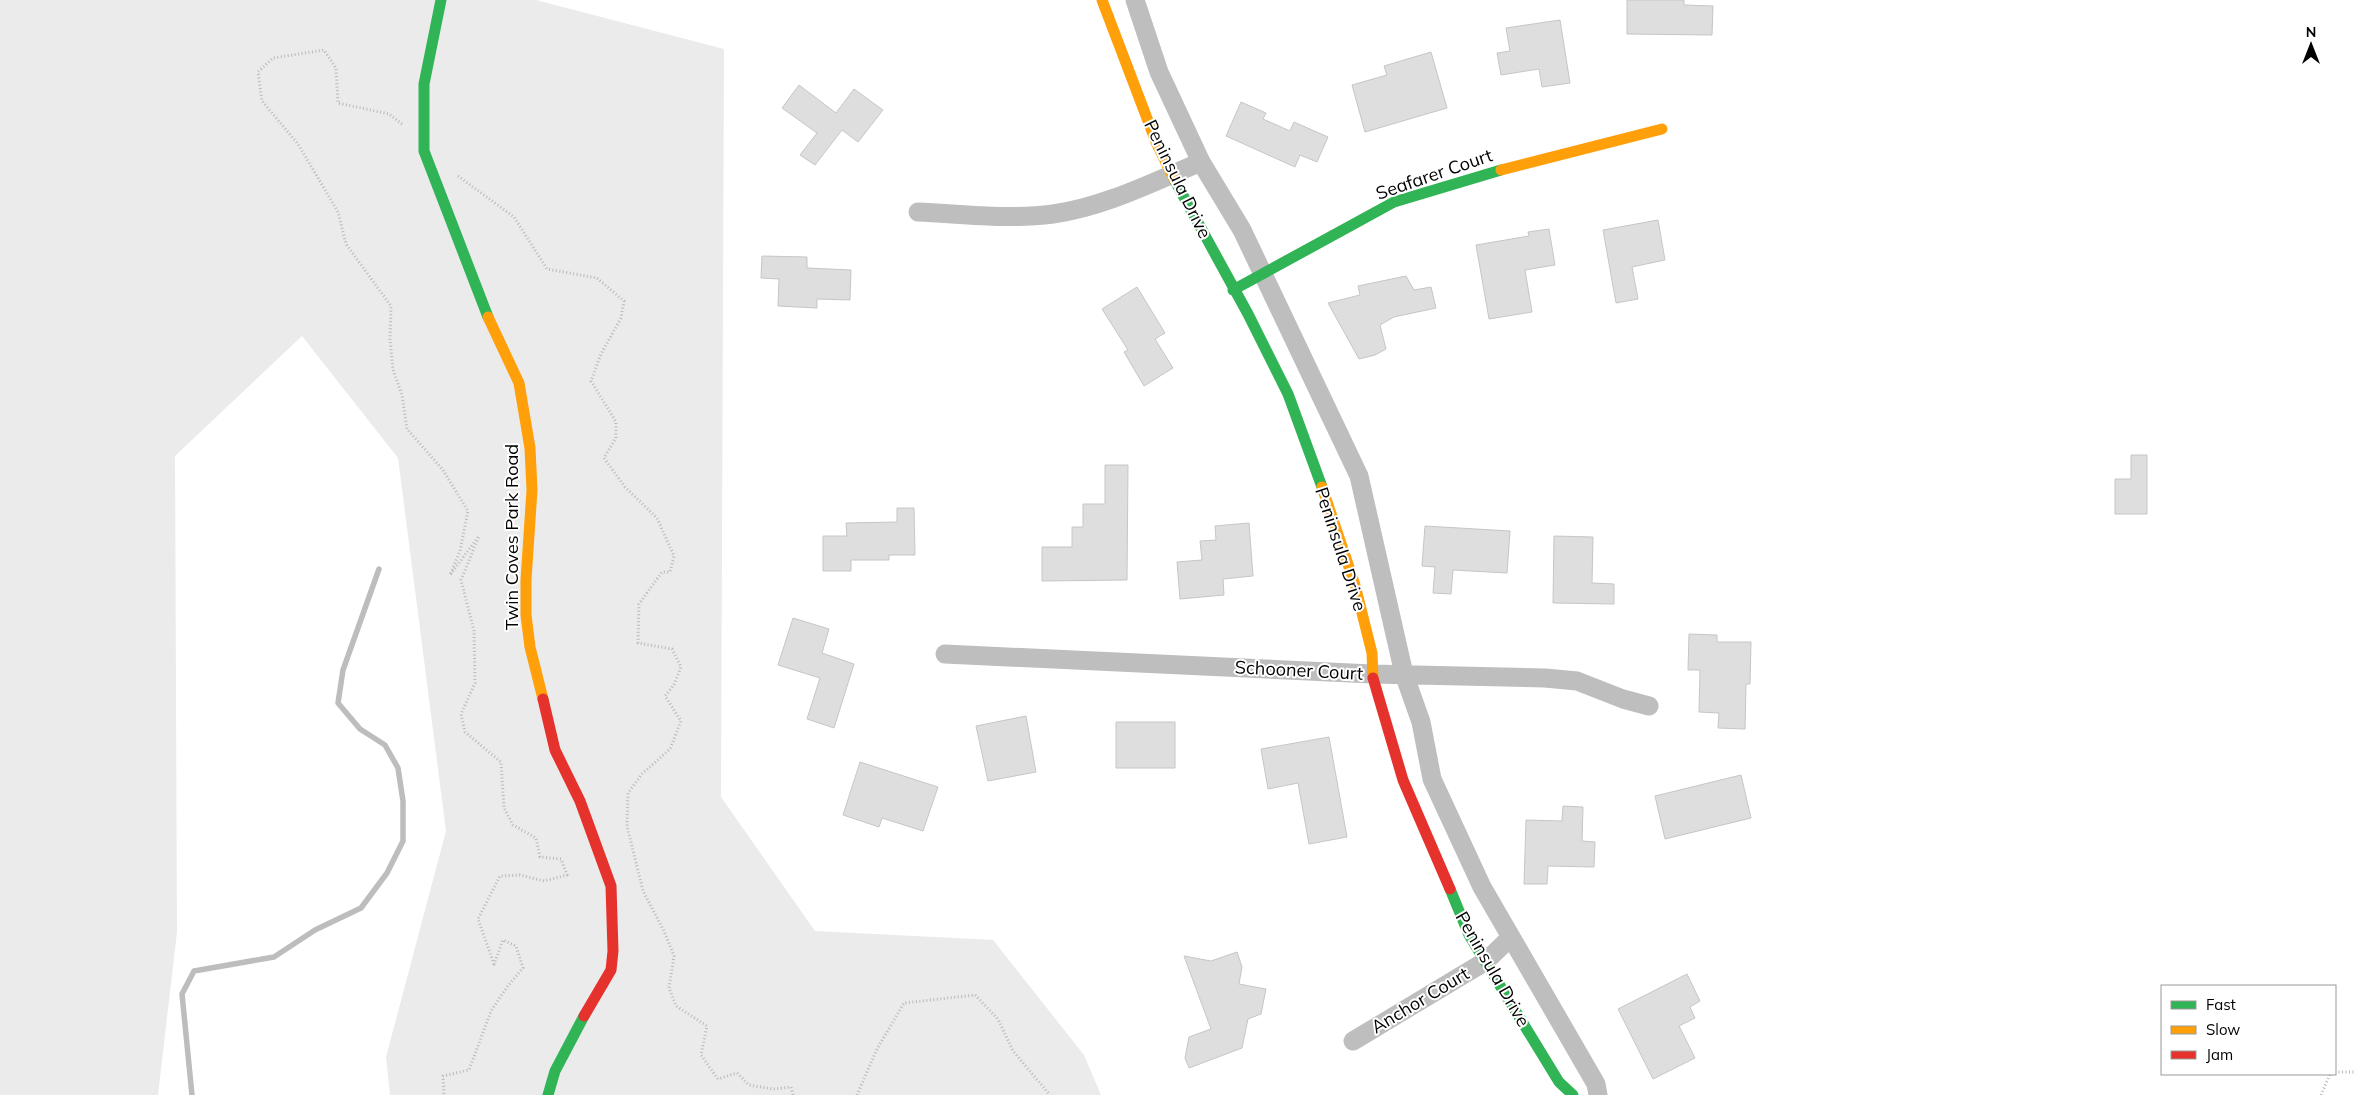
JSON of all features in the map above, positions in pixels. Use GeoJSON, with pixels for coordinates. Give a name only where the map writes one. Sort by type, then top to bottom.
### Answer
{"type":"FeatureCollection","features":[{"type":"Feature","properties":{"kind":"street","name":"Twin Coves Park Road"},"geometry":{"type":"LineString","coordinates":[[442,0],[429,51],[424,84],[424,151],[460,251],[494,332],[519,384],[530,448],[532,490],[526,580],[526,616],[530,647],[555,750],[580,801],[611,886],[613,950],[611,970],[568,1042],[555,1071],[548,1095]]}},
{"type":"Feature","properties":{"kind":"street","name":"Peninsula Drive"},"geometry":{"type":"LineString","coordinates":[[1102,0],[1156,142],[1171,174],[1233,290],[1248,314],[1288,394],[1355,585],[1372,653],[1372,674],[1403,780],[1469,935],[1560,1082],[1573,1095]]}},
{"type":"Feature","properties":{"kind":"street","name":"Peninsula Drive"},"geometry":{"type":"LineString","coordinates":[[1135,0],[1159,72],[1201,162],[1242,230],[1360,476],[1404,674],[1421,722],[1432,779],[1482,887],[1596,1084],[1598,1095]]}},
{"type":"Feature","properties":{"kind":"street","name":"Seafarer Court"},"geometry":{"type":"LineString","coordinates":[[1233,290],[1263,275],[1356,221],[1394,202],[1504,169],[1662,129]]}},
{"type":"Feature","properties":{"kind":"street"},"geometry":{"type":"LineString","coordinates":[[918,212],[1021,217],[1054,214],[1098,204],[1201,162]]}},
{"type":"Feature","properties":{"kind":"street","name":"Schooner Court"},"geometry":{"type":"LineString","coordinates":[[945,654],[1372,674],[1545,678],[1577,681],[1623,699],[1649,706]]}},
{"type":"Feature","properties":{"kind":"street","name":"Anchor Court"},"geometry":{"type":"LineString","coordinates":[[1353,1041],[1486,960],[1510,938]]}},
{"type":"Feature","properties":{"kind":"path"},"geometry":{"type":"LineString","coordinates":[[424,145],[389,114],[338,102],[336,68],[324,50],[273,58],[258,72],[262,101],[298,144],[338,212],[346,244],[391,306],[390,339],[393,370],[402,395],[406,429],[443,470],[468,511],[460,551],[450,575],[479,536],[461,580],[474,631],[475,683],[460,714],[465,732],[502,762],[504,808],[514,824],[536,838],[540,857],[561,859],[567,875],[544,881],[520,875],[500,876],[478,919],[494,964],[503,940],[516,946],[523,968],[507,987],[492,1011],[469,1070],[443,1076],[444,1095]]}},
{"type":"Feature","properties":{"kind":"path"},"geometry":{"type":"LineString","coordinates":[[451,170],[514,217],[547,269],[597,278],[624,301],[621,318],[601,354],[591,381],[616,422],[616,438],[604,458],[625,487],[657,518],[674,556],[670,572],[662,572],[639,604],[638,644],[672,649],[681,667],[674,685],[665,696],[682,722],[670,750],[642,774],[628,793],[627,826],[643,891],[664,931],[674,956],[669,988],[676,1006],[707,1026],[701,1055],[718,1079],[737,1073],[749,1084],[773,1089],[790,1087],[793,1095]]}},
{"type":"Feature","properties":{"kind":"path"},"geometry":{"type":"LineString","coordinates":[[857,1095],[877,1049],[904,1003],[975,995],[998,1019],[1013,1051],[1050,1095]]}},
{"type":"Feature","properties":{"kind":"path"},"geometry":{"type":"LineString","coordinates":[[2336,1072],[2356,1072]]}},
{"type":"Feature","properties":{"kind":"path"},"geometry":{"type":"LineString","coordinates":[[2321,1095],[2330,1075]]}},
{"type":"Feature","properties":{"kind":"shaded area"},"geometry":{"type":"Polygon","coordinates":[[[0,0],[536,0],[724,49],[721,797],[815,931],[993,940],[1084,1055],[1101,1095],[390,1095],[386,1057],[446,831],[398,458],[302,336],[175,456],[177,932],[158,1095],[0,1095],[0,0]]]}},
{"type":"Feature","properties":{"kind":"building"},"geometry":{"type":"Polygon","coordinates":[[[1627,0],[1684,0],[1684,5],[1713,6],[1712,35],[1627,34],[1627,0]]]}},
{"type":"Feature","properties":{"kind":"building"},"geometry":{"type":"Polygon","coordinates":[[[1560,20],[1570,83],[1542,87],[1539,69],[1501,75],[1497,53],[1510,51],[1506,28],[1560,20]]]}},
{"type":"Feature","properties":{"kind":"building"},"geometry":{"type":"Polygon","coordinates":[[[1431,52],[1447,108],[1365,132],[1352,85],[1387,75],[1384,66],[1431,52]]]}},
{"type":"Feature","properties":{"kind":"building"},"geometry":{"type":"Polygon","coordinates":[[[799,85],[836,113],[854,89],[883,110],[858,142],[842,130],[815,165],[800,155],[817,133],[782,108],[799,85]]]}},
{"type":"Feature","properties":{"kind":"building"},"geometry":{"type":"Polygon","coordinates":[[[1241,102],[1266,113],[1263,119],[1290,131],[1294,122],[1328,137],[1317,162],[1300,155],[1295,167],[1226,136],[1241,102]]]}},
{"type":"Feature","properties":{"kind":"building"},"geometry":{"type":"Polygon","coordinates":[[[1658,220],[1665,260],[1632,267],[1638,299],[1616,303],[1603,230],[1658,220]]]}},
{"type":"Feature","properties":{"kind":"building"},"geometry":{"type":"Polygon","coordinates":[[[1549,229],[1555,265],[1525,270],[1532,312],[1489,319],[1476,245],[1529,236],[1528,232],[1549,229]]]}},
{"type":"Feature","properties":{"kind":"building"},"geometry":{"type":"Polygon","coordinates":[[[762,256],[807,257],[807,268],[851,270],[850,300],[817,299],[817,308],[778,306],[779,279],[761,278],[762,256]]]}},
{"type":"Feature","properties":{"kind":"building"},"geometry":{"type":"Polygon","coordinates":[[[1406,276],[1414,290],[1431,287],[1436,308],[1394,317],[1380,325],[1386,349],[1375,355],[1359,359],[1328,303],[1360,295],[1358,286],[1406,276]]]}},
{"type":"Feature","properties":{"kind":"building"},"geometry":{"type":"Polygon","coordinates":[[[1137,287],[1165,333],[1155,339],[1173,368],[1144,386],[1124,352],[1128,350],[1102,309],[1137,287]]]}},
{"type":"Feature","properties":{"kind":"building"},"geometry":{"type":"Polygon","coordinates":[[[2131,455],[2147,455],[2147,514],[2115,514],[2115,479],[2131,479],[2131,455]]]}},
{"type":"Feature","properties":{"kind":"building"},"geometry":{"type":"Polygon","coordinates":[[[1105,465],[1128,465],[1127,580],[1042,581],[1042,547],[1072,547],[1072,527],[1083,527],[1083,504],[1105,504],[1105,465]]]}},
{"type":"Feature","properties":{"kind":"building"},"geometry":{"type":"Polygon","coordinates":[[[897,508],[914,508],[915,555],[889,555],[889,560],[851,560],[851,571],[823,571],[823,536],[847,536],[846,523],[897,522],[897,508]]]}},
{"type":"Feature","properties":{"kind":"building"},"geometry":{"type":"Polygon","coordinates":[[[1249,523],[1253,576],[1223,579],[1224,595],[1180,599],[1177,562],[1202,560],[1200,541],[1216,540],[1215,526],[1249,523]]]}},
{"type":"Feature","properties":{"kind":"building"},"geometry":{"type":"Polygon","coordinates":[[[1425,526],[1510,531],[1507,573],[1453,570],[1451,594],[1433,593],[1435,567],[1422,566],[1425,526]]]}},
{"type":"Feature","properties":{"kind":"building"},"geometry":{"type":"Polygon","coordinates":[[[1554,536],[1593,537],[1592,583],[1614,584],[1614,604],[1553,603],[1554,536]]]}},
{"type":"Feature","properties":{"kind":"building"},"geometry":{"type":"Polygon","coordinates":[[[793,618],[829,629],[822,653],[854,664],[834,728],[807,719],[820,678],[778,665],[793,618]]]}},
{"type":"Feature","properties":{"kind":"building"},"geometry":{"type":"Polygon","coordinates":[[[1689,634],[1717,635],[1717,642],[1751,642],[1750,684],[1746,684],[1745,729],[1718,728],[1719,713],[1699,712],[1700,670],[1688,670],[1689,634]]]}},
{"type":"Feature","properties":{"kind":"building"},"geometry":{"type":"Polygon","coordinates":[[[1026,716],[1036,772],[988,781],[976,726],[1026,716]]]}},
{"type":"Feature","properties":{"kind":"building"},"geometry":{"type":"Polygon","coordinates":[[[1116,722],[1175,722],[1175,768],[1116,768],[1116,722]]]}},
{"type":"Feature","properties":{"kind":"building"},"geometry":{"type":"Polygon","coordinates":[[[1329,737],[1347,837],[1309,844],[1298,783],[1268,789],[1261,749],[1329,737]]]}},
{"type":"Feature","properties":{"kind":"building"},"geometry":{"type":"Polygon","coordinates":[[[860,762],[938,787],[923,831],[882,818],[879,827],[843,815],[860,762]]]}},
{"type":"Feature","properties":{"kind":"building"},"geometry":{"type":"Polygon","coordinates":[[[1741,775],[1751,818],[1665,839],[1655,796],[1741,775]]]}},
{"type":"Feature","properties":{"kind":"building"},"geometry":{"type":"Polygon","coordinates":[[[1563,806],[1583,807],[1582,841],[1595,842],[1594,867],[1548,866],[1547,884],[1524,884],[1526,820],[1562,821],[1563,806]]]}},
{"type":"Feature","properties":{"kind":"building"},"geometry":{"type":"Polygon","coordinates":[[[1237,952],[1242,967],[1239,984],[1266,989],[1261,1014],[1248,1019],[1242,1048],[1189,1068],[1185,1058],[1189,1037],[1211,1029],[1184,956],[1211,961],[1237,952]]]}},
{"type":"Feature","properties":{"kind":"building"},"geometry":{"type":"Polygon","coordinates":[[[1687,974],[1700,1001],[1690,1007],[1695,1018],[1679,1026],[1695,1058],[1653,1079],[1618,1009],[1687,974]]]}},
{"type":"Feature","properties":{"kind":"waterway"},"geometry":{"type":"LineString","coordinates":[[192,1095],[182,994],[194,971],[274,957],[315,930],[361,908],[387,873],[403,841],[403,801],[398,768],[385,745],[360,729],[338,703],[343,670],[379,569]]}},
{"type":"Feature","properties":{"kind":"traffic: fast"},"geometry":{"type":"LineString","coordinates":[[441,0],[424,84],[424,151],[488,317]]}},
{"type":"Feature","properties":{"kind":"traffic: fast"},"geometry":{"type":"LineString","coordinates":[[1233,290],[1394,202],[1501,170]]}},
{"type":"Feature","properties":{"kind":"traffic: fast"},"geometry":{"type":"LineString","coordinates":[[1174,179],[1248,314],[1288,394],[1322,487]]}},
{"type":"Feature","properties":{"kind":"traffic: fast"},"geometry":{"type":"LineString","coordinates":[[1450,889],[1469,935],[1559,1082],[1573,1095]]}},
{"type":"Feature","properties":{"kind":"traffic: fast"},"geometry":{"type":"LineString","coordinates":[[548,1095],[555,1071],[584,1016]]}},
{"type":"Feature","properties":{"kind":"traffic: slow"},"geometry":{"type":"LineString","coordinates":[[1102,0],[1156,142],[1174,179]]}},
{"type":"Feature","properties":{"kind":"traffic: slow"},"geometry":{"type":"LineString","coordinates":[[1501,170],[1662,129]]}},
{"type":"Feature","properties":{"kind":"traffic: slow"},"geometry":{"type":"LineString","coordinates":[[488,317],[519,383],[530,448],[532,490],[526,580],[526,615],[530,647],[543,699]]}},
{"type":"Feature","properties":{"kind":"traffic: slow"},"geometry":{"type":"LineString","coordinates":[[1322,487],[1355,585],[1372,653],[1373,678]]}},
{"type":"Feature","properties":{"kind":"traffic: jam"},"geometry":{"type":"LineString","coordinates":[[1373,678],[1403,780],[1450,889]]}},
{"type":"Feature","properties":{"kind":"traffic: jam"},"geometry":{"type":"LineString","coordinates":[[543,699],[555,750],[580,801],[611,886],[613,951],[611,970],[584,1016]]}}]}
